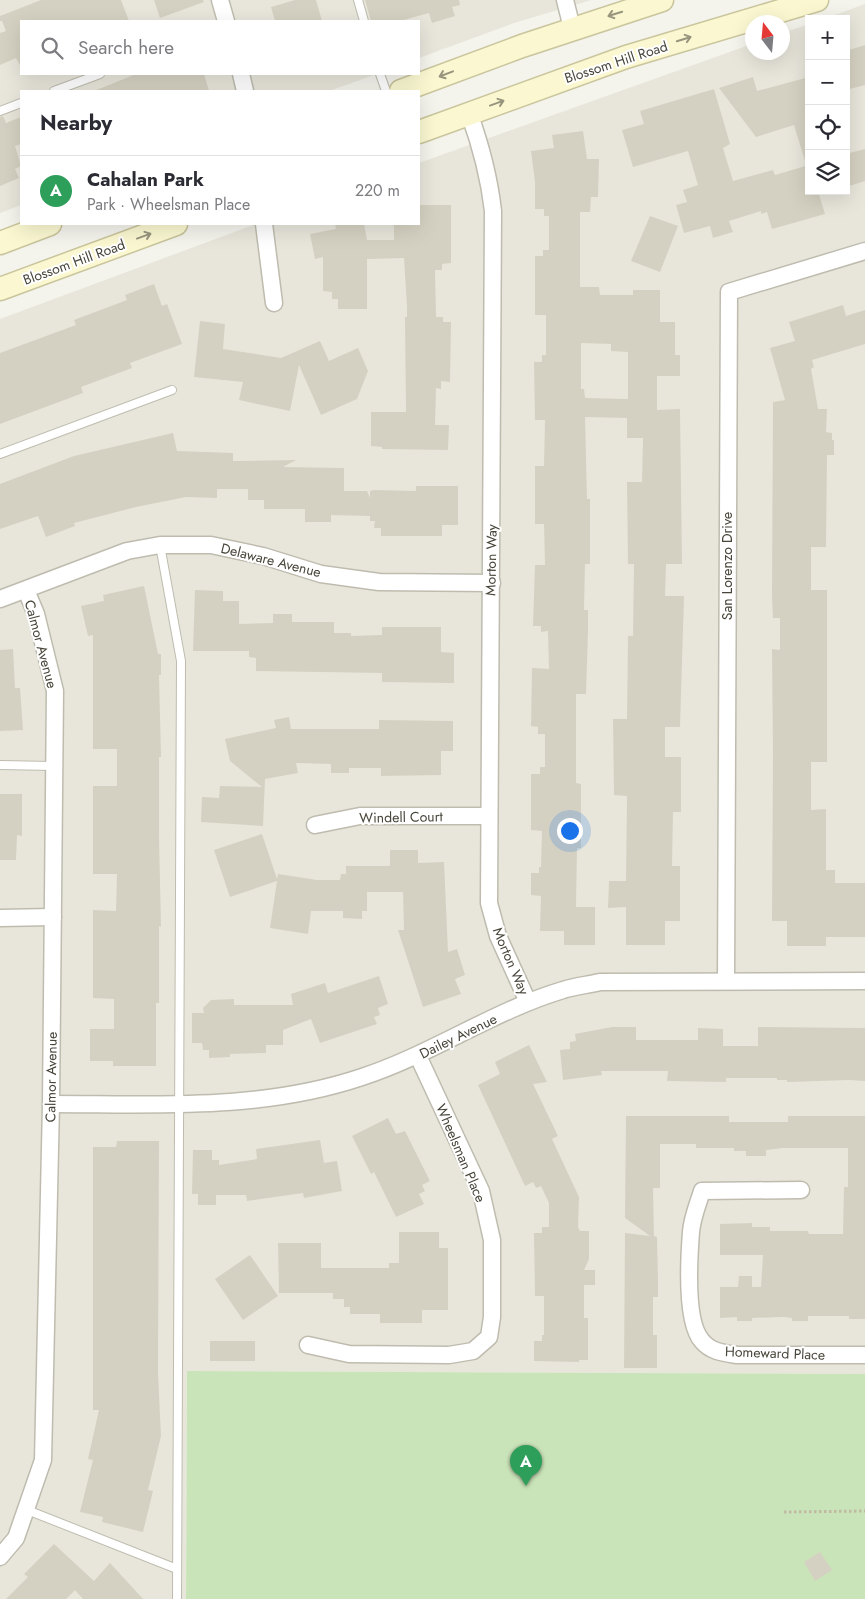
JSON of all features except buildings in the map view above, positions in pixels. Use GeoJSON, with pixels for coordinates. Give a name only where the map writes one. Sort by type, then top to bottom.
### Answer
{"type":"FeatureCollection","features":[{"type":"Feature","properties":{"kind":"main road"},"geometry":{"type":"LineString","coordinates":[[404,90],[572,28],[662,0]]}},
{"type":"Feature","properties":{"kind":"main road","name":"Blossom Hill Road"},"geometry":{"type":"LineString","coordinates":[[420,132],[626,57],[817,0]]}},
{"type":"Feature","properties":{"kind":"main road"},"geometry":{"type":"LineString","coordinates":[[0,243],[47,225]]}},
{"type":"Feature","properties":{"kind":"main road","name":"Blossom Hill Road"},"geometry":{"type":"LineString","coordinates":[[0,289],[173,225]]}},
{"type":"Feature","properties":{"kind":"street"},"geometry":{"type":"LineString","coordinates":[[220,0],[226,20]]}},
{"type":"Feature","properties":{"kind":"street"},"geometry":{"type":"LineString","coordinates":[[565,0],[572,28]]}},
{"type":"Feature","properties":{"kind":"street"},"geometry":{"type":"LineString","coordinates":[[241,75],[246,90]]}},
{"type":"Feature","properties":{"kind":"street","name":"Morton Way"},"geometry":{"type":"LineString","coordinates":[[469,114],[489,176],[493,210],[492,582],[488,816],[489,903],[498,936],[528,1002]]}},
{"type":"Feature","properties":{"kind":"street"},"geometry":{"type":"LineString","coordinates":[[264,225],[274,303]]}},
{"type":"Feature","properties":{"kind":"street","name":"San Lorenzo Drive"},"geometry":{"type":"LineString","coordinates":[[726,981],[729,292],[865,251]]}},
{"type":"Feature","properties":{"kind":"street","name":"Delaware Avenue"},"geometry":{"type":"LineString","coordinates":[[0,599],[127,551],[160,545],[211,545],[263,556],[321,574],[379,582],[492,582]]}},
{"type":"Feature","properties":{"kind":"street","name":"Calmor Avenue"},"geometry":{"type":"LineString","coordinates":[[0,1557],[16,1538],[43,1460],[54,917],[54,691],[36,614],[26,590]]}},
{"type":"Feature","properties":{"kind":"street","name":"Windell Court"},"geometry":{"type":"LineString","coordinates":[[315,825],[360,816],[488,816]]}},
{"type":"Feature","properties":{"kind":"street"},"geometry":{"type":"LineString","coordinates":[[0,918],[54,917]]}},
{"type":"Feature","properties":{"kind":"street","name":"Dailey Avenue"},"geometry":{"type":"LineString","coordinates":[[51,1104],[242,1103],[305,1094],[363,1077],[418,1056],[528,1002],[564,990],[600,982],[865,981]]}},
{"type":"Feature","properties":{"kind":"street","name":"Wheelsman Place"},"geometry":{"type":"LineString","coordinates":[[308,1345],[349,1354],[449,1355],[473,1351],[488,1337],[492,1317],[492,1240],[480,1191],[418,1056]]}},
{"type":"Feature","properties":{"kind":"street","name":"Homeward Place"},"geometry":{"type":"LineString","coordinates":[[801,1190],[702,1191],[691,1230],[690,1311],[693,1328],[703,1342],[718,1352],[737,1355],[865,1355]]}},
{"type":"Feature","properties":{"kind":"lane"},"geometry":{"type":"LineString","coordinates":[[358,0],[364,20]]}},
{"type":"Feature","properties":{"kind":"lane"},"geometry":{"type":"LineString","coordinates":[[57,90],[97,75]]}},
{"type":"Feature","properties":{"kind":"lane"},"geometry":{"type":"LineString","coordinates":[[380,75],[386,90]]}},
{"type":"Feature","properties":{"kind":"lane"},"geometry":{"type":"LineString","coordinates":[[0,112],[20,104]]}},
{"type":"Feature","properties":{"kind":"lane"},"geometry":{"type":"LineString","coordinates":[[0,454],[172,390]]}},
{"type":"Feature","properties":{"kind":"lane"},"geometry":{"type":"LineString","coordinates":[[160,545],[181,661],[181,1082],[179,1104],[177,1599]]}},
{"type":"Feature","properties":{"kind":"lane"},"geometry":{"type":"LineString","coordinates":[[0,764],[53,766]]}},
{"type":"Feature","properties":{"kind":"lane"},"geometry":{"type":"LineString","coordinates":[[27,1510],[177,1569]]}},
{"type":"Feature","properties":{"kind":"path"},"geometry":{"type":"LineString","coordinates":[[784,1512],[865,1511]]}},
{"type":"Feature","properties":{"kind":"shaded area"},"geometry":{"type":"Polygon","coordinates":[[[0,0],[591,0],[514,23],[420,58],[420,20],[20,20],[20,75],[374,75],[332,90],[20,90],[20,205],[0,213],[0,0]]]}},
{"type":"Feature","properties":{"kind":"shaded area"},"geometry":{"type":"Polygon","coordinates":[[[865,4],[865,1374],[187,1371],[186,1599],[0,1599],[0,319],[253,225],[420,225],[420,163],[745,47],[745,60],[790,60],[790,31],[805,25],[805,195],[850,195],[850,15],[835,15],[865,4]]]}},
{"type":"Feature","properties":{"kind":"green space"},"geometry":{"type":"Polygon","coordinates":[[[187,1371],[865,1374],[865,1599],[186,1599],[187,1371]]]}},
{"type":"Feature","properties":{"kind":"place","name":"Cahalan Park"},"geometry":{"type":"Point","coordinates":[526,1486]}}]}
